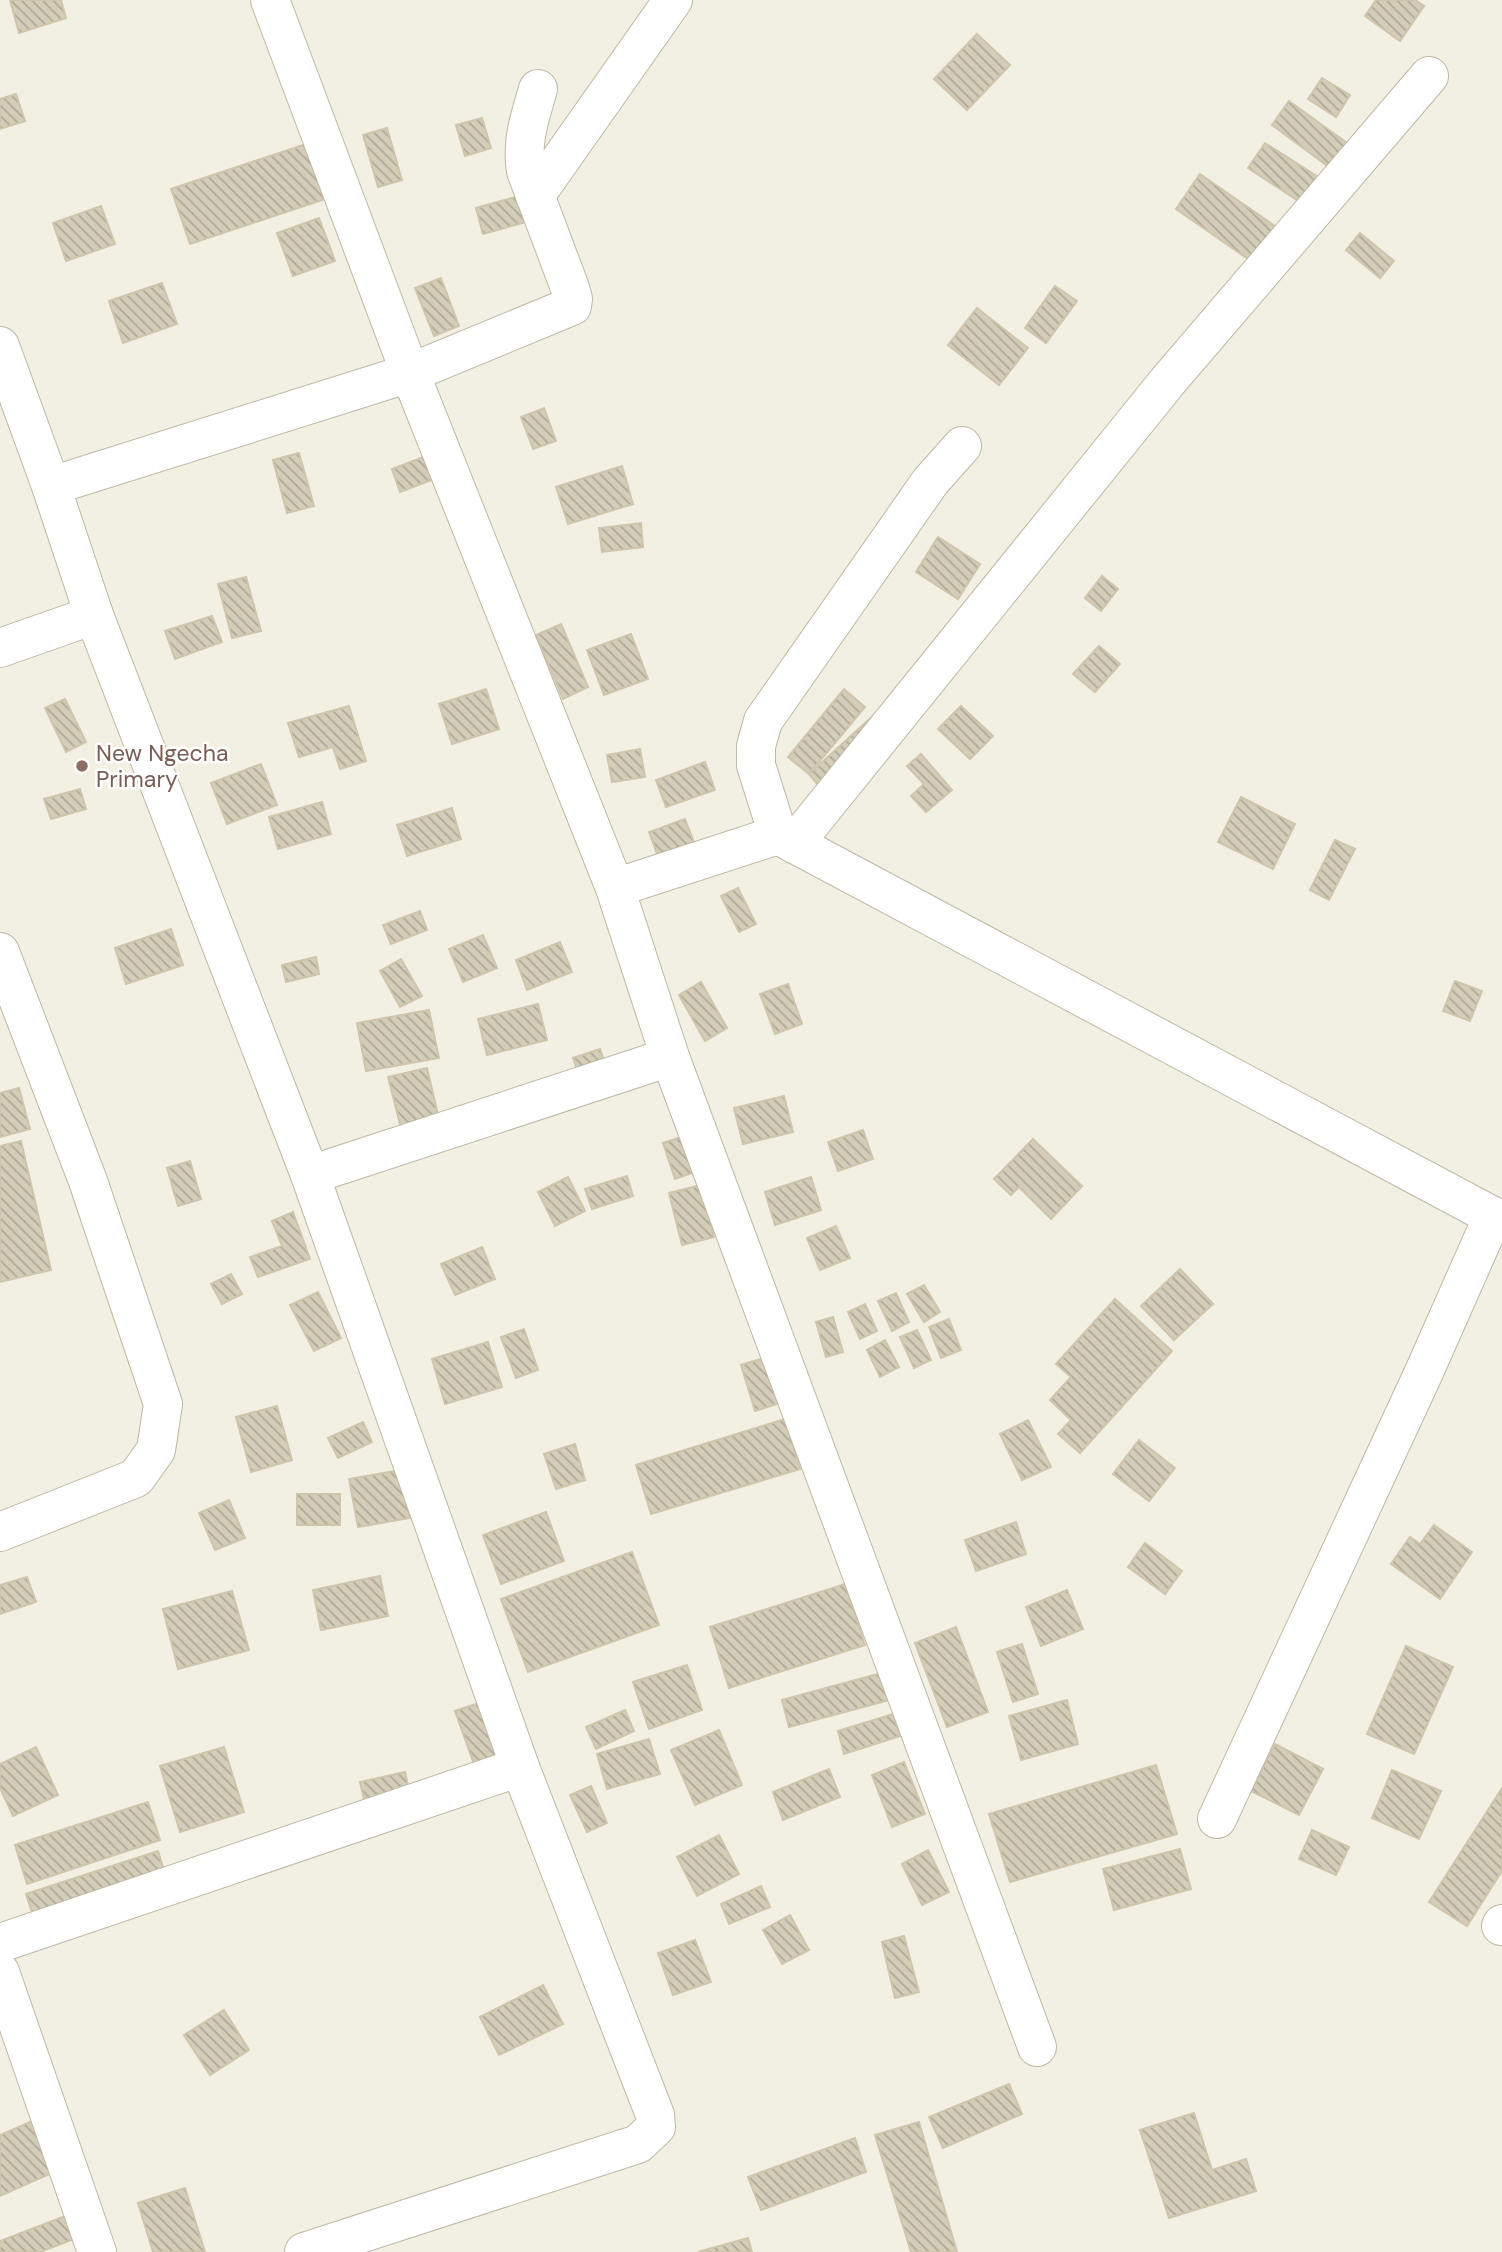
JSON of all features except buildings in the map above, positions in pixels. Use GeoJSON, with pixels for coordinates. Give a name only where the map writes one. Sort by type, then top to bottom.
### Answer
{"type":"FeatureCollection","features":[{"type":"Feature","properties":{"kind":"street"},"geometry":{"type":"LineString","coordinates":[[270,0],[410,373],[615,888],[670,1057],[1037,2047]]}},
{"type":"Feature","properties":{"kind":"street"},"geometry":{"type":"LineString","coordinates":[[535,196],[673,0]]}},
{"type":"Feature","properties":{"kind":"street"},"geometry":{"type":"LineString","coordinates":[[615,888],[786,839],[1168,381],[1429,76]]}},
{"type":"Feature","properties":{"kind":"street"},"geometry":{"type":"LineString","coordinates":[[51,486],[410,373],[572,306],[570,288],[526,171],[523,154],[525,134],[538,89]]}},
{"type":"Feature","properties":{"kind":"street"},"geometry":{"type":"LineString","coordinates":[[0,346],[94,615],[310,1175],[520,1767],[655,2115],[656,2127],[638,2144],[304,2252]]}},
{"type":"Feature","properties":{"kind":"street"},"geometry":{"type":"LineString","coordinates":[[962,446],[930,482],[763,721],[756,746],[756,765],[786,839],[1497,1218],[1217,1819]]}},
{"type":"Feature","properties":{"kind":"street"},"geometry":{"type":"LineString","coordinates":[[0,648],[94,615]]}},
{"type":"Feature","properties":{"kind":"street"},"geometry":{"type":"LineString","coordinates":[[0,952],[88,1181],[163,1404],[156,1450],[136,1478],[0,1532]]}},
{"type":"Feature","properties":{"kind":"street"},"geometry":{"type":"LineString","coordinates":[[310,1175],[670,1057]]}},
{"type":"Feature","properties":{"kind":"street"},"geometry":{"type":"LineString","coordinates":[[0,1943],[520,1767]]}},
{"type":"Feature","properties":{"kind":"street"},"geometry":{"type":"LineString","coordinates":[[0,1972],[97,2252]]}},
{"type":"Feature","properties":{"kind":"place","name":"New Ngecha Primary"},"geometry":{"type":"Point","coordinates":[82,766]}}]}
